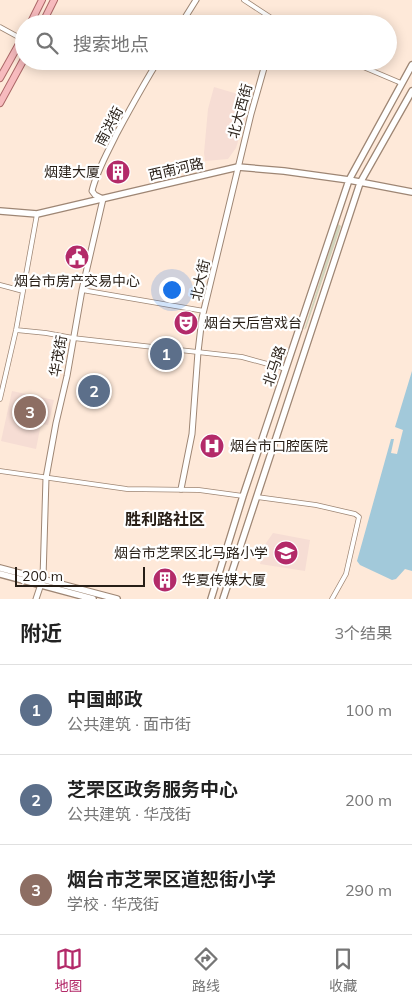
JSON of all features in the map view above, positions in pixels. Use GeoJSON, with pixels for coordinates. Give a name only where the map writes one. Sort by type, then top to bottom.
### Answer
{"type":"FeatureCollection","features":[{"type":"Feature","properties":{"kind":"main road"},"geometry":{"type":"LineString","coordinates":[[34,15],[42,0]]}},
{"type":"Feature","properties":{"kind":"main road"},"geometry":{"type":"LineString","coordinates":[[46,15],[54,0]]}},
{"type":"Feature","properties":{"kind":"main road"},"geometry":{"type":"LineString","coordinates":[[0,78],[15,51]]}},
{"type":"Feature","properties":{"kind":"main road","name":"北马路"},"geometry":{"type":"LineString","coordinates":[[211,599],[243,496],[349,180],[412,65]]}},
{"type":"Feature","properties":{"kind":"main road"},"geometry":{"type":"LineString","coordinates":[[0,103],[18,70]]}},
{"type":"Feature","properties":{"kind":"main road","name":"北马路"},"geometry":{"type":"LineString","coordinates":[[223,599],[360,183],[412,90]]}},
{"type":"Feature","properties":{"kind":"main road","name":"西南河路"},"geometry":{"type":"LineString","coordinates":[[0,211],[38,214],[238,168],[284,171],[349,180],[412,192]]}},
{"type":"Feature","properties":{"kind":"main road"},"geometry":{"type":"LineString","coordinates":[[0,568],[93,599]]}},
{"type":"Feature","properties":{"kind":"main road"},"geometry":{"type":"LineString","coordinates":[[0,574],[42,581],[117,599]]}},
{"type":"Feature","properties":{"kind":"street"},"geometry":{"type":"LineString","coordinates":[[187,15],[196,0]]}},
{"type":"Feature","properties":{"kind":"street"},"geometry":{"type":"LineString","coordinates":[[244,0],[265,15]]}},
{"type":"Feature","properties":{"kind":"street"},"geometry":{"type":"LineString","coordinates":[[0,27],[15,34]]}},
{"type":"Feature","properties":{"kind":"street","name":"南洪街"},"geometry":{"type":"LineString","coordinates":[[103,199],[92,191],[96,176],[143,84],[152,70]]}},
{"type":"Feature","properties":{"kind":"street","name":"北大西街"},"geometry":{"type":"LineString","coordinates":[[238,168],[264,70]]}},
{"type":"Feature","properties":{"kind":"street"},"geometry":{"type":"LineString","coordinates":[[370,70],[401,83]]}},
{"type":"Feature","properties":{"kind":"street","name":"北大街"},"geometry":{"type":"LineString","coordinates":[[181,489],[192,434],[198,352],[204,310],[238,168]]}},
{"type":"Feature","properties":{"kind":"street","name":"华茂街"},"geometry":{"type":"LineString","coordinates":[[42,581],[46,478],[82,290],[103,199]]}},
{"type":"Feature","properties":{"kind":"street"},"geometry":{"type":"LineString","coordinates":[[0,399],[16,330],[38,214]]}},
{"type":"Feature","properties":{"kind":"street"},"geometry":{"type":"LineString","coordinates":[[0,285],[23,291]]}},
{"type":"Feature","properties":{"kind":"street"},"geometry":{"type":"LineString","coordinates":[[82,290],[204,310]]}},
{"type":"Feature","properties":{"kind":"street"},"geometry":{"type":"LineString","coordinates":[[16,330],[242,356],[286,369]]}},
{"type":"Feature","properties":{"kind":"street"},"geometry":{"type":"LineString","coordinates":[[0,471],[127,488],[181,489],[243,496]]}},
{"type":"Feature","properties":{"kind":"street"},"geometry":{"type":"LineString","coordinates":[[257,497],[316,505],[355,514],[359,517],[346,574],[332,599]]}},
{"type":"Feature","properties":{"kind":"street"},"geometry":{"type":"LineString","coordinates":[[36,599],[42,581]]}},
{"type":"Feature","properties":{"kind":"shaded area"},"geometry":{"type":"Polygon","coordinates":[[[214,87],[251,98],[236,148],[228,159],[205,161],[208,109],[214,87]]]}},
{"type":"Feature","properties":{"kind":"shaded area"},"geometry":{"type":"Polygon","coordinates":[[[12,391],[54,400],[48,425],[41,424],[36,449],[1,441],[12,391]]]}},
{"type":"Feature","properties":{"kind":"shaded area","name":"烟台市芝罘区北马路小学"},"geometry":{"type":"Polygon","coordinates":[[[273,533],[310,540],[305,571],[260,564],[266,543],[273,533]]]}},
{"type":"Feature","properties":{"kind":"green space"},"geometry":{"type":"Polygon","coordinates":[[[338,224],[341,226],[304,330],[338,224]]]}},
{"type":"Feature","properties":{"kind":"water"},"geometry":{"type":"Polygon","coordinates":[[[412,371],[412,571],[405,569],[396,579],[392,580],[360,565],[357,561],[391,439],[394,439],[391,453],[397,454],[403,430],[395,427],[412,371]]]}},
{"type":"Feature","properties":{"kind":"place","name":"烟建大厦"},"geometry":{"type":"Point","coordinates":[118,172]}},
{"type":"Feature","properties":{"kind":"place","name":"烟台市房产交易中心"},"geometry":{"type":"Point","coordinates":[77,257]}},
{"type":"Feature","properties":{"kind":"place","name":"烟台天后宫戏台"},"geometry":{"type":"Point","coordinates":[186,323]}},
{"type":"Feature","properties":{"kind":"place","name":"中国邮政"},"geometry":{"type":"Point","coordinates":[166,354]}},
{"type":"Feature","properties":{"kind":"place","name":"芝罘区政务服务中心"},"geometry":{"type":"Point","coordinates":[94,391]}},
{"type":"Feature","properties":{"kind":"place","name":"烟台市芝罘区道恕街小学"},"geometry":{"type":"Point","coordinates":[30,412]}},
{"type":"Feature","properties":{"kind":"place","name":"烟台市口腔医院"},"geometry":{"type":"Point","coordinates":[212,446]}},
{"type":"Feature","properties":{"kind":"place","name":"烟台市芝罘区北马路小学"},"geometry":{"type":"Point","coordinates":[286,553]}},
{"type":"Feature","properties":{"kind":"place","name":"华夏传媒大厦"},"geometry":{"type":"Point","coordinates":[165,580]}},
{"type":"Feature","properties":{"kind":"district","name":"胜利路社区"},"geometry":{"type":"Point","coordinates":[165,519]}}]}
